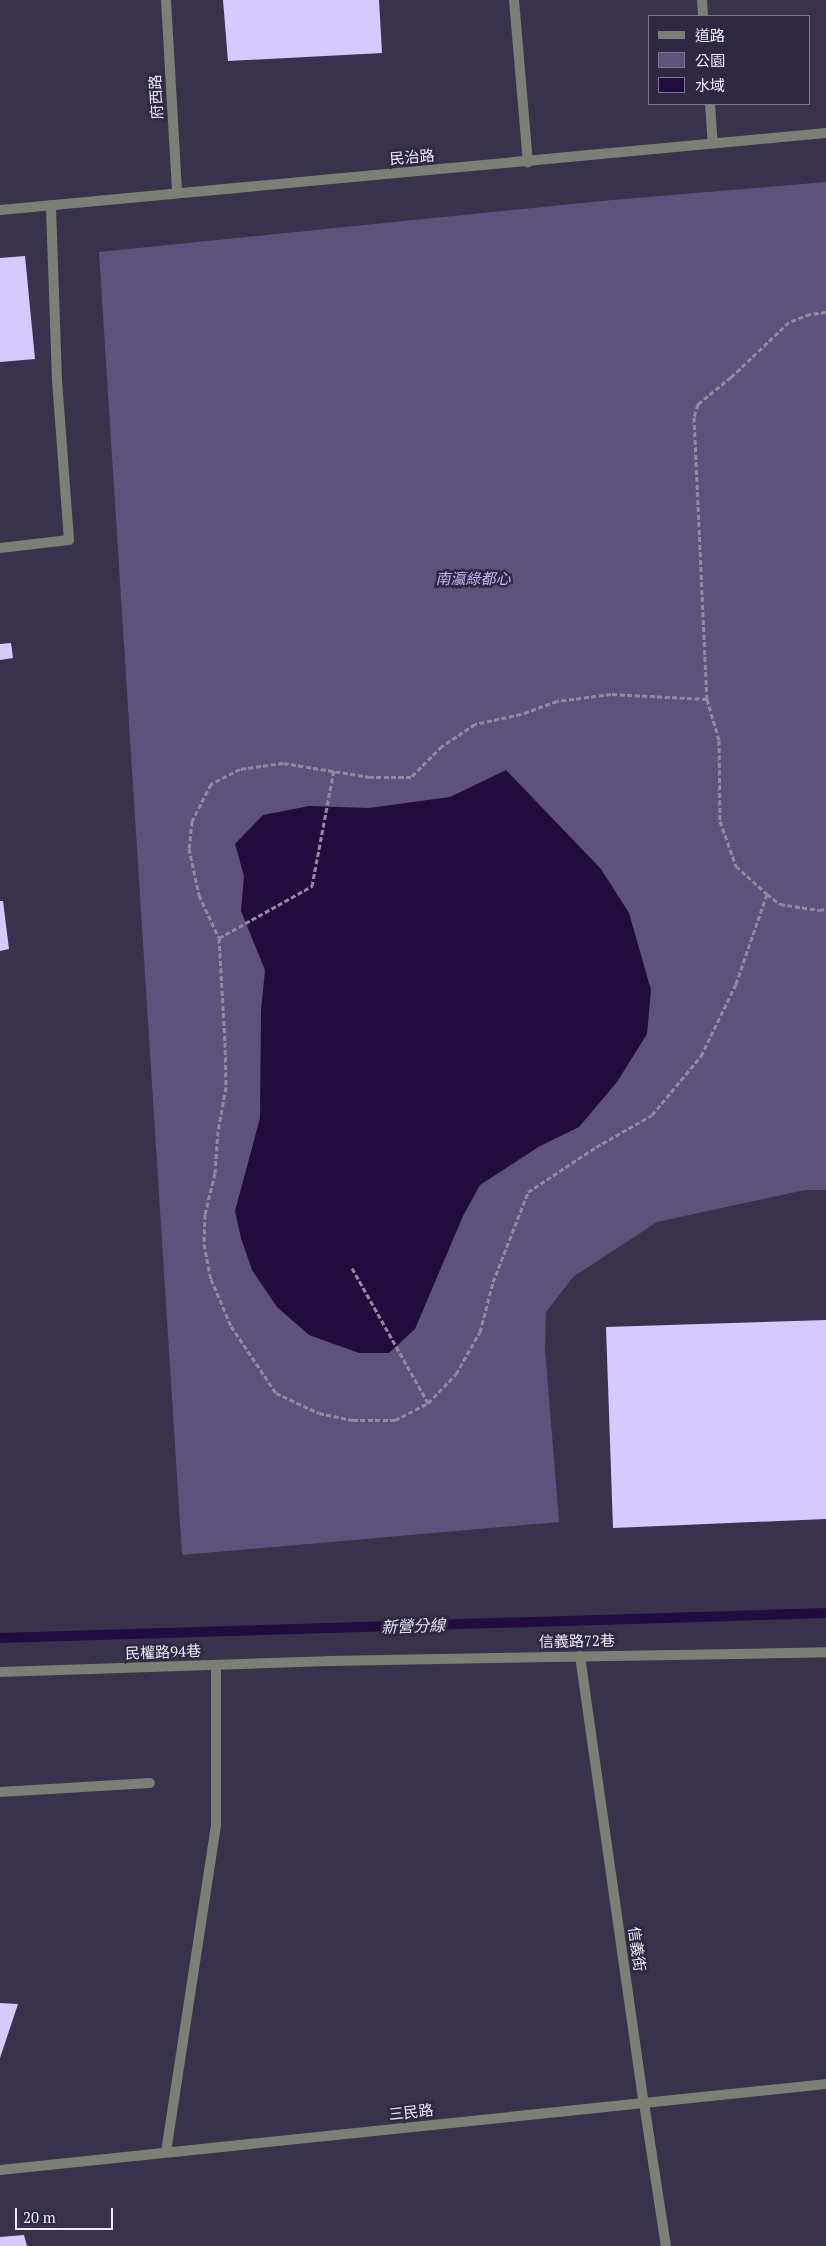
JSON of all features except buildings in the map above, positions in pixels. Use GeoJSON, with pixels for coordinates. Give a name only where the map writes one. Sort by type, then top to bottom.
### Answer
{"type":"FeatureCollection","features":[{"type":"Feature","properties":{"kind":"street","name":"府西路"},"geometry":{"type":"LineString","coordinates":[[166,0],[177,193]]}},
{"type":"Feature","properties":{"kind":"street"},"geometry":{"type":"LineString","coordinates":[[514,0],[528,162]]}},
{"type":"Feature","properties":{"kind":"street"},"geometry":{"type":"LineString","coordinates":[[702,0],[703,15]]}},
{"type":"Feature","properties":{"kind":"street"},"geometry":{"type":"LineString","coordinates":[[710,105],[713,143]]}},
{"type":"Feature","properties":{"kind":"street","name":"民治路"},"geometry":{"type":"LineString","coordinates":[[0,210],[826,133]]}},
{"type":"Feature","properties":{"kind":"street"},"geometry":{"type":"LineString","coordinates":[[0,548],[69,540],[58,380],[51,205]]}},
{"type":"Feature","properties":{"kind":"street","name":"信義路72巷"},"geometry":{"type":"LineString","coordinates":[[328,1661],[826,1652]]}},
{"type":"Feature","properties":{"kind":"street","name":"信義街"},"geometry":{"type":"LineString","coordinates":[[580,1656],[666,2246]]}},
{"type":"Feature","properties":{"kind":"street","name":"民權路94巷"},"geometry":{"type":"LineString","coordinates":[[0,1672],[328,1661]]}},
{"type":"Feature","properties":{"kind":"street"},"geometry":{"type":"LineString","coordinates":[[166,2152],[216,1825],[216,1666]]}},
{"type":"Feature","properties":{"kind":"street"},"geometry":{"type":"LineString","coordinates":[[0,1792],[150,1783]]}},
{"type":"Feature","properties":{"kind":"street","name":"三民路"},"geometry":{"type":"LineString","coordinates":[[0,2170],[826,2084]]}},
{"type":"Feature","properties":{"kind":"path"},"geometry":{"type":"LineString","coordinates":[[826,312],[810,314],[789,322],[744,365],[698,404],[694,417],[707,699],[719,740],[720,821],[736,866],[767,894],[780,904],[819,910],[826,909]]}},
{"type":"Feature","properties":{"kind":"path"},"geometry":{"type":"LineString","coordinates":[[707,699],[611,694],[557,701],[521,714],[475,724],[442,746],[411,778],[370,777],[283,763],[240,769],[211,784],[192,821],[189,848],[199,895],[219,938],[226,1087],[218,1131],[215,1173],[205,1214],[204,1244],[211,1279],[231,1326],[276,1393],[319,1413],[353,1420],[395,1420],[428,1403],[456,1374],[480,1332],[493,1282],[528,1192],[596,1147],[652,1115],[701,1056],[736,984],[767,894]]}},
{"type":"Feature","properties":{"kind":"path"},"geometry":{"type":"LineString","coordinates":[[219,938],[312,886],[334,770]]}},
{"type":"Feature","properties":{"kind":"path"},"geometry":{"type":"LineString","coordinates":[[352,1268],[428,1403]]}},
{"type":"Feature","properties":{"kind":"green space","name":"南瀛綠都心"},"geometry":{"type":"Polygon","coordinates":[[[826,182],[826,1190],[805,1190],[657,1222],[573,1277],[546,1312],[545,1348],[559,1522],[182,1555],[99,252],[612,200],[826,182]]]}},
{"type":"Feature","properties":{"kind":"water"},"geometry":{"type":"Polygon","coordinates":[[[506,770],[601,869],[629,913],[651,990],[647,1034],[617,1082],[579,1127],[540,1146],[480,1185],[463,1216],[415,1329],[389,1353],[359,1353],[309,1335],[277,1307],[252,1270],[241,1238],[235,1211],[260,1118],[261,1011],[265,970],[241,911],[244,876],[235,844],[263,815],[309,806],[369,808],[450,797],[506,770]]]}},
{"type":"Feature","properties":{"kind":"waterway","name":"新營分線"},"geometry":{"type":"LineString","coordinates":[[0,1638],[826,1613]]}}]}
